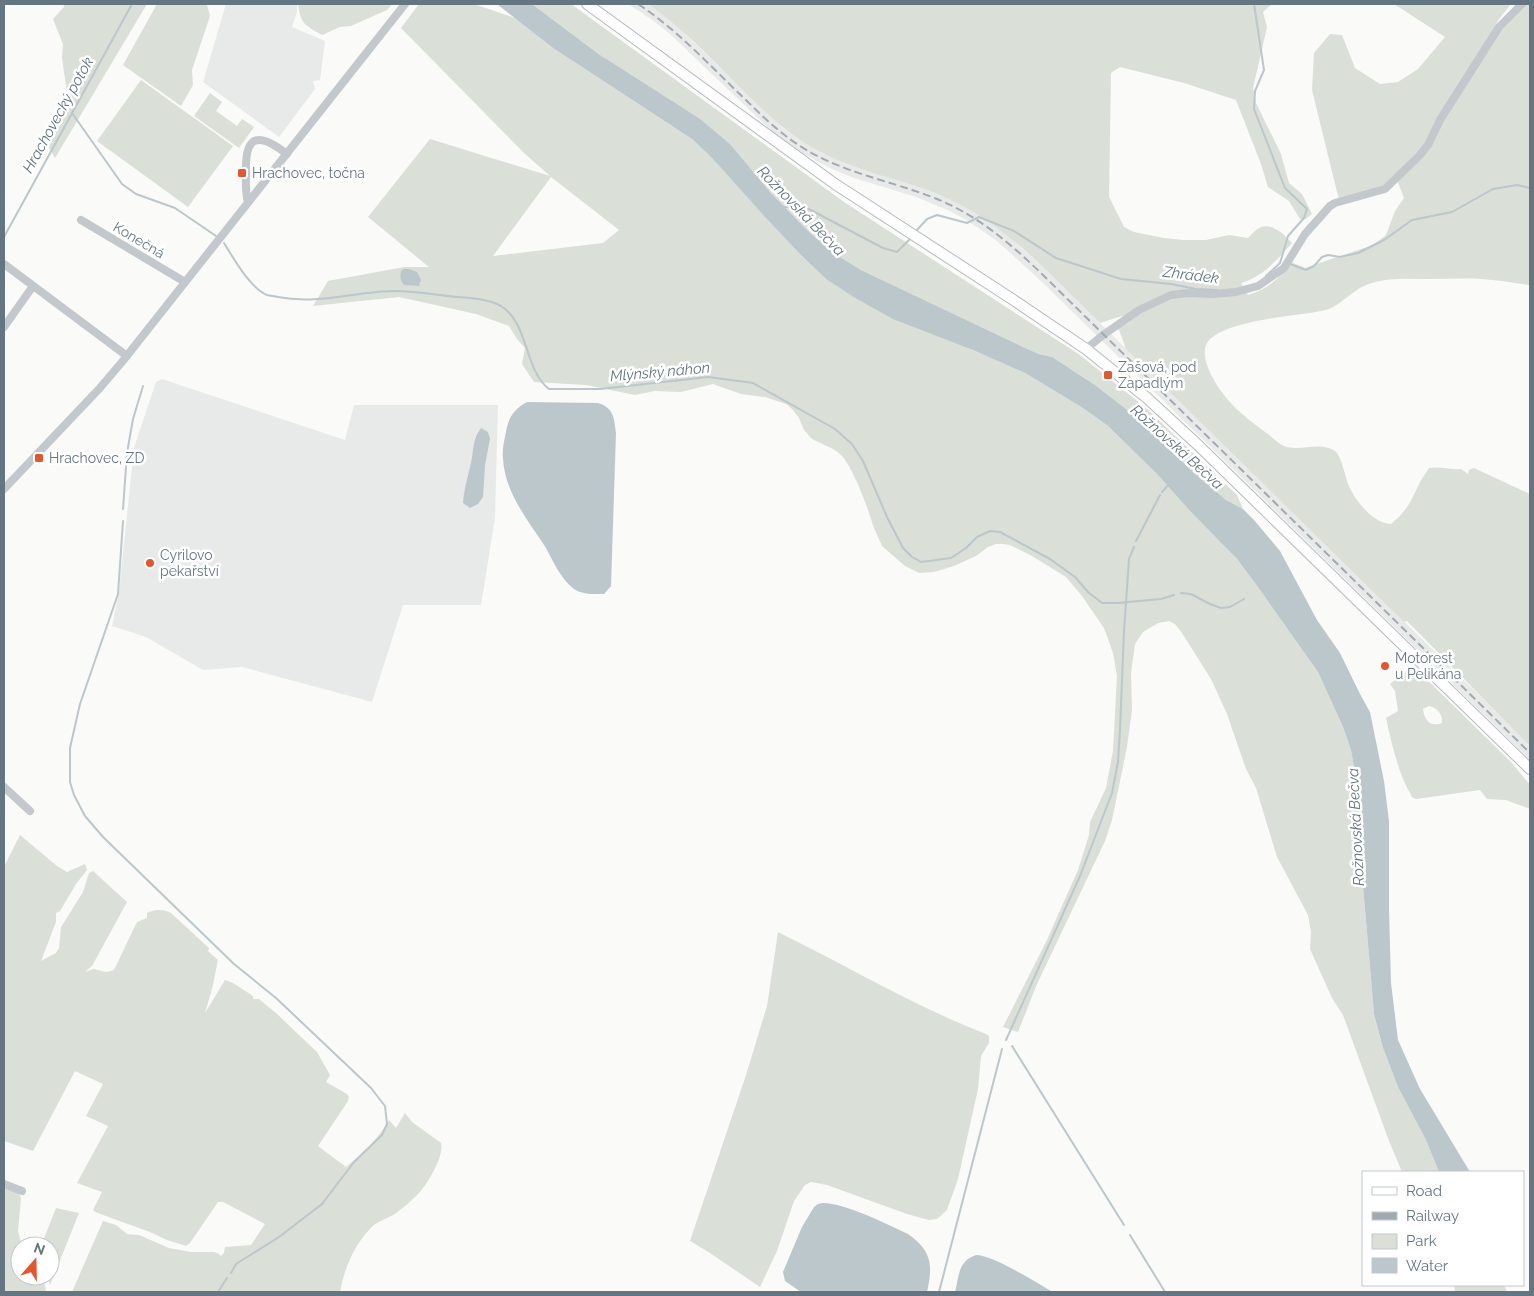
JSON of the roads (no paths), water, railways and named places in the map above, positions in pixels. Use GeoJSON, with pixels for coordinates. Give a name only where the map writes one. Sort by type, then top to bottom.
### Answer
{"type":"FeatureCollection","features":[{"type":"Feature","properties":{"kind":"main road"},"geometry":{"type":"LineString","coordinates":[[587,4],[835,184],[1086,349],[1147,398],[1198,445],[1530,770]]}},
{"type":"Feature","properties":{"kind":"street"},"geometry":{"type":"LineString","coordinates":[[4,488],[99,389],[127,356],[405,4]]}},
{"type":"Feature","properties":{"kind":"street"},"geometry":{"type":"LineString","coordinates":[[1086,349],[1139,310],[1171,295],[1236,292],[1258,286],[1284,268],[1305,234],[1330,206],[1385,189],[1428,145],[1440,120],[1499,27],[1522,4]]}},
{"type":"Feature","properties":{"kind":"street"},"geometry":{"type":"LineString","coordinates":[[248,202],[245,160],[249,145],[254,141],[266,140],[287,154]]}},
{"type":"Feature","properties":{"kind":"street","name":"Konečná"},"geometry":{"type":"LineString","coordinates":[[81,220],[185,282]]}},
{"type":"Feature","properties":{"kind":"street"},"geometry":{"type":"LineString","coordinates":[[4,264],[127,356]]}},
{"type":"Feature","properties":{"kind":"street"},"geometry":{"type":"LineString","coordinates":[[4,327],[33,286]]}},
{"type":"Feature","properties":{"kind":"street"},"geometry":{"type":"LineString","coordinates":[[4,787],[30,811]]}},
{"type":"Feature","properties":{"kind":"street"},"geometry":{"type":"LineString","coordinates":[[4,1184],[22,1191]]}},
{"type":"Feature","properties":{"kind":"water"},"geometry":{"type":"Polygon","coordinates":[[[497,4],[532,4],[600,55],[700,119],[731,145],[770,192],[808,231],[832,252],[861,270],[1023,347],[1052,357],[1095,385],[1131,413],[1194,473],[1226,500],[1243,509],[1280,551],[1317,620],[1340,653],[1370,712],[1384,781],[1389,821],[1391,983],[1398,1040],[1420,1089],[1469,1171],[1439,1171],[1426,1140],[1398,1087],[1383,1048],[1374,1014],[1363,886],[1363,818],[1351,750],[1343,727],[1318,672],[1237,559],[1157,474],[1108,426],[1083,408],[1025,373],[973,350],[893,319],[826,279],[798,252],[712,158],[692,139],[553,48],[497,4]]]}},
{"type":"Feature","properties":{"kind":"water"},"geometry":{"type":"Polygon","coordinates":[[[404,269],[417,272],[421,280],[419,286],[404,285],[400,277],[401,271],[404,269]]]}},
{"type":"Feature","properties":{"kind":"water"},"geometry":{"type":"Polygon","coordinates":[[[527,402],[598,403],[607,408],[612,414],[616,433],[611,586],[604,594],[581,592],[574,589],[565,580],[518,506],[508,483],[503,456],[507,427],[515,411],[527,402]]]}},
{"type":"Feature","properties":{"kind":"water"},"geometry":{"type":"Polygon","coordinates":[[[481,428],[488,432],[490,439],[485,465],[483,497],[478,504],[470,508],[463,503],[475,441],[481,428]]]}},
{"type":"Feature","properties":{"kind":"water"},"geometry":{"type":"Polygon","coordinates":[[[823,1203],[843,1206],[866,1215],[908,1234],[916,1240],[922,1246],[929,1259],[930,1274],[927,1292],[801,1292],[785,1281],[783,1272],[802,1227],[814,1207],[823,1203]]]}},
{"type":"Feature","properties":{"kind":"water"},"geometry":{"type":"Polygon","coordinates":[[[976,1255],[1004,1264],[1053,1292],[955,1292],[962,1265],[976,1255]]]}},
{"type":"Feature","properties":{"kind":"waterway","name":"Hrachovecký potok"},"geometry":{"type":"LineString","coordinates":[[4,237],[132,4]]}},
{"type":"Feature","properties":{"kind":"waterway","name":"Zhrádek"},"geometry":{"type":"LineString","coordinates":[[1254,4],[1264,70],[1255,91],[1254,109],[1285,188],[1307,209],[1304,218],[1288,236],[1280,263],[1266,276]]}},
{"type":"Feature","properties":{"kind":"waterway","name":"Mlýnský náhon"},"geometry":{"type":"LineString","coordinates":[[72,113],[122,184],[136,194],[175,208],[216,236]]}},
{"type":"Feature","properties":{"kind":"waterway"},"geometry":{"type":"LineString","coordinates":[[1290,264],[1306,270],[1314,266],[1322,257],[1328,255],[1340,257],[1358,253],[1384,240],[1412,220],[1452,212],[1493,189],[1517,185],[1530,188]]}},
{"type":"Feature","properties":{"kind":"waterway","name":"Zhrádek"},"geometry":{"type":"LineString","coordinates":[[782,207],[805,207],[883,248],[897,252],[909,240]]}},
{"type":"Feature","properties":{"kind":"waterway","name":"Zhrádek"},"geometry":{"type":"LineString","coordinates":[[917,230],[927,219],[937,215],[967,223],[979,217],[1014,231],[1056,258],[1121,279],[1217,290]]}},
{"type":"Feature","properties":{"kind":"waterway","name":"Mlýnský náhon"},"geometry":{"type":"LineString","coordinates":[[224,243],[249,280],[267,295],[293,299],[323,299],[403,291],[473,298],[501,306],[517,323],[535,370],[541,381],[549,389],[600,389],[708,377],[753,383],[835,429],[852,444],[863,461],[887,517],[903,548],[912,557],[921,562],[951,558],[966,548],[977,537],[990,531],[1000,532],[1050,559],[1075,577],[1088,592],[1102,603],[1161,599],[1174,595]]}},
{"type":"Feature","properties":{"kind":"waterway"},"geometry":{"type":"LineString","coordinates":[[123,509],[127,453],[133,419],[143,386]]}},
{"type":"Feature","properties":{"kind":"waterway"},"geometry":{"type":"LineString","coordinates":[[1162,492],[1169,484]]}},
{"type":"Feature","properties":{"kind":"waterway"},"geometry":{"type":"LineString","coordinates":[[1136,541],[1160,495]]}},
{"type":"Feature","properties":{"kind":"waterway"},"geometry":{"type":"LineString","coordinates":[[123,521],[118,594],[80,704],[70,748],[70,782],[74,795],[85,816],[103,837],[234,964],[276,998],[371,1088],[385,1106],[387,1124],[382,1135],[354,1162],[322,1204],[279,1237],[236,1264],[231,1273]]}},
{"type":"Feature","properties":{"kind":"waterway"},"geometry":{"type":"LineString","coordinates":[[1006,1040],[1080,876],[1112,793],[1118,762],[1129,559],[1134,547]]}},
{"type":"Feature","properties":{"kind":"waterway","name":"Mlýnský náhon"},"geometry":{"type":"LineString","coordinates":[[1181,593],[1191,594],[1221,608],[1230,607],[1244,599]]}},
{"type":"Feature","properties":{"kind":"waterway"},"geometry":{"type":"LineString","coordinates":[[1012,1046],[1124,1225]]}},
{"type":"Feature","properties":{"kind":"waterway"},"geometry":{"type":"LineString","coordinates":[[939,1292],[1002,1049]]}},
{"type":"Feature","properties":{"kind":"waterway"},"geometry":{"type":"LineString","coordinates":[[1130,1235],[1165,1292]]}},
{"type":"Feature","properties":{"kind":"waterway"},"geometry":{"type":"LineString","coordinates":[[218,1292],[227,1278]]}},
{"type":"Feature","properties":{"kind":"railway"},"geometry":{"type":"LineString","coordinates":[[638,4],[681,38],[765,119],[797,144],[830,162],[937,199],[967,214],[1007,242],[1044,276],[1530,753]]}},
{"type":"Feature","properties":{"kind":"place","name":"Hrachovec, točna"},"geometry":{"type":"Point","coordinates":[242,173]}},
{"type":"Feature","properties":{"kind":"place","name":"Zašová, pod Zapadlým"},"geometry":{"type":"Point","coordinates":[1108,375]}},
{"type":"Feature","properties":{"kind":"place","name":"Hrachovec, ZD"},"geometry":{"type":"Point","coordinates":[39,458]}},
{"type":"Feature","properties":{"kind":"place","name":"Cyrilovo pekařství"},"geometry":{"type":"Point","coordinates":[150,563]}},
{"type":"Feature","properties":{"kind":"place","name":"Motorest u Pelikána"},"geometry":{"type":"Point","coordinates":[1385,666]}},
{"type":"Feature","properties":{"kind":"water label","name":"Rožnovská Bečva"},"geometry":{"type":"Point","coordinates":[801,211]}},
{"type":"Feature","properties":{"kind":"water label","name":"Rožnovská Bečva"},"geometry":{"type":"Point","coordinates":[1177,447]}},
{"type":"Feature","properties":{"kind":"water label","name":"Rožnovská Bečva"},"geometry":{"type":"Point","coordinates":[1356,827]}}]}
